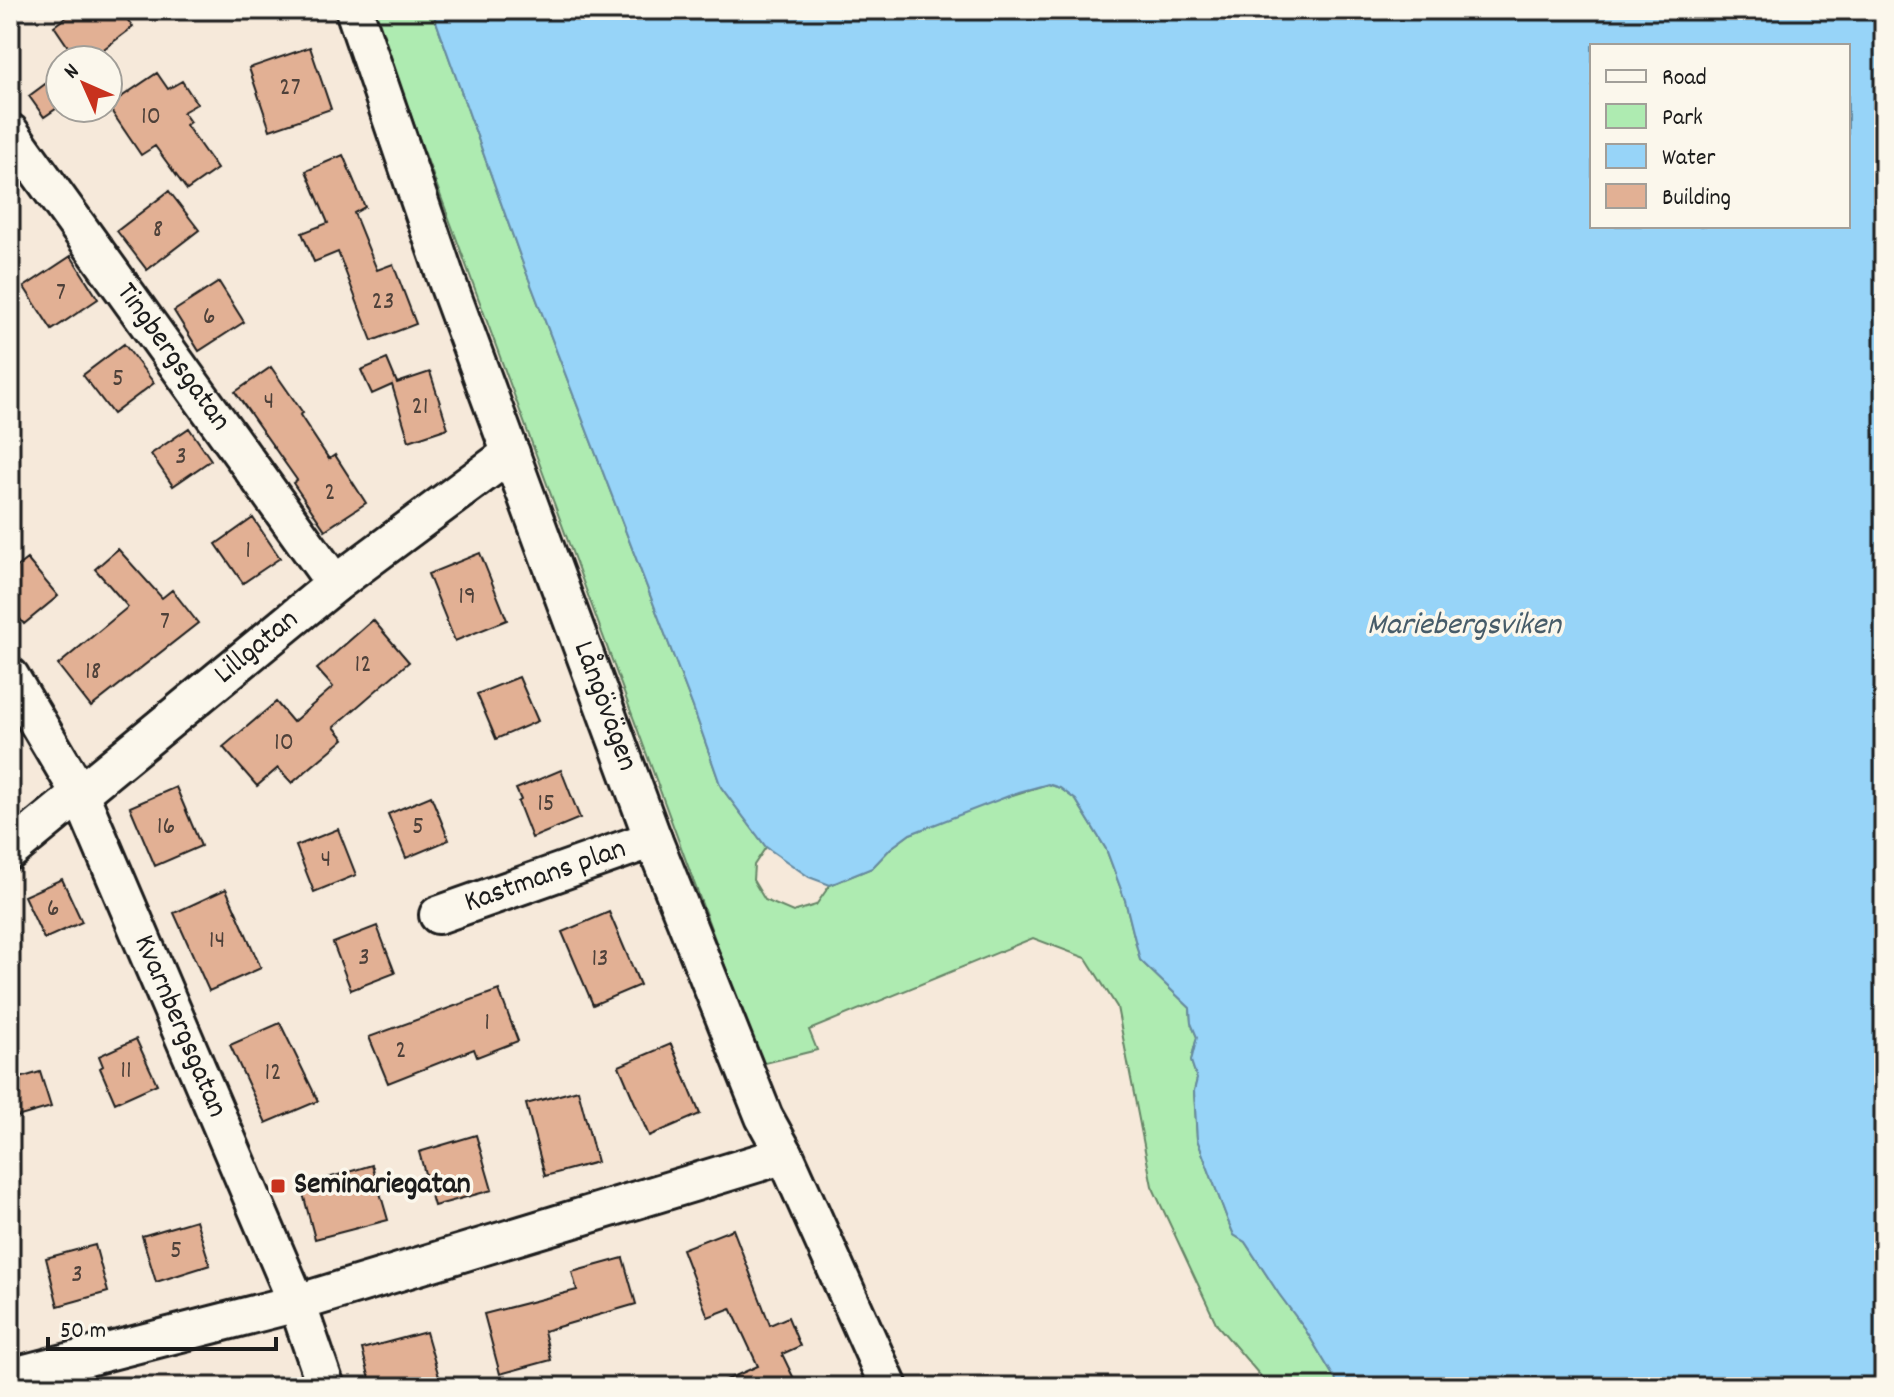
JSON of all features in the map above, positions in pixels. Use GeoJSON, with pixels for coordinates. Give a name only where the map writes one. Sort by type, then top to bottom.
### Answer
{"type":"FeatureCollection","features":[{"type":"Feature","properties":{"kind":"street","name":"Långövägen"},"geometry":{"type":"LineString","coordinates":[[354,10],[448,284],[653,839],[764,1117],[785,1155],[889,1387]]}},
{"type":"Feature","properties":{"kind":"street","name":"Tingbergsgatan"},"geometry":{"type":"LineString","coordinates":[[10,132],[335,584]]}},
{"type":"Feature","properties":{"kind":"street","name":"Lillgatan"},"geometry":{"type":"LineString","coordinates":[[10,851],[335,584],[511,453]]}},
{"type":"Feature","properties":{"kind":"street","name":"Kvarnbergsgatan"},"geometry":{"type":"LineString","coordinates":[[10,676],[80,794],[297,1303],[326,1387]]}},
{"type":"Feature","properties":{"kind":"street","name":"Kastmans plan"},"geometry":{"type":"LineString","coordinates":[[438,915],[653,839]]}},
{"type":"Feature","properties":{"kind":"street"},"geometry":{"type":"LineString","coordinates":[[10,1377],[297,1303],[785,1155]]}},
{"type":"Feature","properties":{"kind":"green space"},"geometry":{"type":"Polygon","coordinates":[[[372,10],[432,10],[520,256],[721,787],[766,847],[754,865],[753,880],[765,900],[793,912],[816,905],[830,885],[872,868],[910,834],[984,804],[1048,784],[1060,788],[1076,800],[1106,849],[1125,900],[1140,960],[1190,1008],[1191,1023],[1197,1037],[1191,1061],[1197,1079],[1194,1091],[1197,1139],[1234,1235],[1245,1242],[1305,1329],[1340,1387],[1270,1387],[1217,1325],[1152,1186],[1117,1007],[1086,958],[1033,938],[809,1030],[817,1050],[761,1064],[372,10]]]}},
{"type":"Feature","properties":{"kind":"water","name":"Mariebergsviken"},"geometry":{"type":"Polygon","coordinates":[[[432,10],[1884,10],[1884,1387],[1340,1387],[1305,1329],[1245,1242],[1234,1235],[1197,1139],[1194,1091],[1197,1079],[1191,1061],[1197,1037],[1191,1023],[1190,1008],[1140,960],[1125,900],[1106,849],[1076,800],[1060,788],[1048,784],[1019,792],[910,834],[872,868],[830,885],[809,877],[766,847],[721,787],[520,256],[432,10]]]}},
{"type":"Feature","properties":{"kind":"building"},"geometry":{"type":"Polygon","coordinates":[[[76,10],[120,10],[133,27],[110,44],[66,44],[54,26],[76,10]]]}},
{"type":"Feature","properties":{"kind":"building"},"geometry":{"type":"Polygon","coordinates":[[[310,47],[331,109],[270,130],[249,68],[310,47]]]}},
{"type":"Feature","properties":{"kind":"building"},"geometry":{"type":"Polygon","coordinates":[[[157,73],[168,89],[182,81],[197,104],[183,112],[190,122],[186,125],[217,169],[187,190],[155,146],[141,155],[120,124],[124,124],[124,95],[157,73]]]}},
{"type":"Feature","properties":{"kind":"building"},"geometry":{"type":"Polygon","coordinates":[[[44,85],[44,117],[29,96],[44,85]]]}},
{"type":"Feature","properties":{"kind":"building"},"geometry":{"type":"Polygon","coordinates":[[[343,155],[365,207],[354,213],[377,270],[393,264],[416,324],[372,341],[338,252],[314,262],[302,233],[328,223],[306,171],[343,155]]]}},
{"type":"Feature","properties":{"kind":"building"},"geometry":{"type":"Polygon","coordinates":[[[169,191],[199,230],[147,270],[117,231],[169,191]]]}},
{"type":"Feature","properties":{"kind":"building"},"geometry":{"type":"Polygon","coordinates":[[[71,256],[98,299],[52,330],[24,287],[71,256]]]}},
{"type":"Feature","properties":{"kind":"building"},"geometry":{"type":"Polygon","coordinates":[[[219,282],[244,322],[199,351],[174,311],[219,282]]]}},
{"type":"Feature","properties":{"kind":"building"},"geometry":{"type":"Polygon","coordinates":[[[124,344],[154,383],[113,414],[83,375],[124,344]]]}},
{"type":"Feature","properties":{"kind":"building"},"geometry":{"type":"Polygon","coordinates":[[[387,359],[397,383],[430,372],[448,428],[409,441],[392,385],[372,394],[361,370],[387,359]]]}},
{"type":"Feature","properties":{"kind":"building"},"geometry":{"type":"Polygon","coordinates":[[[271,367],[303,413],[300,415],[329,459],[335,455],[366,503],[325,530],[293,483],[297,480],[235,392],[271,367]]]}},
{"type":"Feature","properties":{"kind":"building"},"geometry":{"type":"Polygon","coordinates":[[[189,428],[211,460],[173,486],[151,454],[189,428]]]}},
{"type":"Feature","properties":{"kind":"building"},"geometry":{"type":"Polygon","coordinates":[[[253,518],[280,558],[243,583],[216,544],[253,518]]]}},
{"type":"Feature","properties":{"kind":"building"},"geometry":{"type":"Polygon","coordinates":[[[118,549],[162,598],[172,590],[198,623],[91,707],[58,665],[128,607],[95,569],[118,549]]]}},
{"type":"Feature","properties":{"kind":"building"},"geometry":{"type":"Polygon","coordinates":[[[480,553],[507,620],[455,641],[428,574],[480,553]]]}},
{"type":"Feature","properties":{"kind":"building"},"geometry":{"type":"Polygon","coordinates":[[[27,559],[58,596],[24,624],[10,607],[10,572],[27,559]]]}},
{"type":"Feature","properties":{"kind":"building"},"geometry":{"type":"Polygon","coordinates":[[[373,620],[409,662],[334,727],[344,739],[292,783],[278,768],[257,786],[223,747],[276,702],[293,722],[333,687],[317,669],[373,620]]]}},
{"type":"Feature","properties":{"kind":"building"},"geometry":{"type":"Polygon","coordinates":[[[519,677],[538,721],[496,739],[477,694],[519,677]]]}},
{"type":"Feature","properties":{"kind":"building"},"geometry":{"type":"Polygon","coordinates":[[[561,770],[580,818],[532,838],[516,789],[561,770]]]}},
{"type":"Feature","properties":{"kind":"building"},"geometry":{"type":"Polygon","coordinates":[[[176,787],[201,846],[155,866],[130,807],[176,787]]]}},
{"type":"Feature","properties":{"kind":"building"},"geometry":{"type":"Polygon","coordinates":[[[431,796],[449,840],[406,858],[388,814],[431,796]]]}},
{"type":"Feature","properties":{"kind":"building"},"geometry":{"type":"Polygon","coordinates":[[[338,829],[356,875],[314,892],[296,846],[338,829]]]}},
{"type":"Feature","properties":{"kind":"building"},"geometry":{"type":"Polygon","coordinates":[[[62,879],[82,922],[44,939],[24,896],[62,879]]]}},
{"type":"Feature","properties":{"kind":"building"},"geometry":{"type":"Polygon","coordinates":[[[226,889],[261,968],[209,991],[174,913],[226,889]]]}},
{"type":"Feature","properties":{"kind":"building"},"geometry":{"type":"Polygon","coordinates":[[[609,912],[640,985],[593,1005],[562,932],[609,912]]]}},
{"type":"Feature","properties":{"kind":"building"},"geometry":{"type":"Polygon","coordinates":[[[377,926],[395,973],[351,990],[333,943],[377,926]]]}},
{"type":"Feature","properties":{"kind":"building"},"geometry":{"type":"Polygon","coordinates":[[[499,990],[518,1041],[477,1057],[474,1049],[388,1083],[369,1037],[499,990]]]}},
{"type":"Feature","properties":{"kind":"building"},"geometry":{"type":"Polygon","coordinates":[[[280,1023],[318,1101],[266,1123],[230,1045],[280,1023]]]}},
{"type":"Feature","properties":{"kind":"building"},"geometry":{"type":"Polygon","coordinates":[[[136,1039],[157,1084],[115,1103],[100,1068],[103,1066],[99,1056],[136,1039]]]}},
{"type":"Feature","properties":{"kind":"building"},"geometry":{"type":"Polygon","coordinates":[[[671,1044],[700,1114],[649,1136],[619,1066],[671,1044]]]}},
{"type":"Feature","properties":{"kind":"building"},"geometry":{"type":"Polygon","coordinates":[[[40,1072],[51,1107],[10,1119],[10,1081],[40,1072]]]}},
{"type":"Feature","properties":{"kind":"building"},"geometry":{"type":"Polygon","coordinates":[[[578,1090],[597,1162],[545,1176],[526,1104],[578,1090]]]}},
{"type":"Feature","properties":{"kind":"building"},"geometry":{"type":"Polygon","coordinates":[[[476,1135],[492,1190],[434,1206],[419,1152],[476,1135]]]}},
{"type":"Feature","properties":{"kind":"building"},"geometry":{"type":"Polygon","coordinates":[[[372,1165],[388,1220],[315,1239],[301,1186],[372,1165]]]}},
{"type":"Feature","properties":{"kind":"building"},"geometry":{"type":"Polygon","coordinates":[[[196,1220],[210,1265],[156,1282],[142,1236],[196,1220]]]}},
{"type":"Feature","properties":{"kind":"building"},"geometry":{"type":"Polygon","coordinates":[[[733,1229],[770,1325],[788,1317],[800,1346],[782,1354],[798,1387],[710,1387],[758,1366],[731,1308],[708,1317],[682,1249],[733,1229]]]}},
{"type":"Feature","properties":{"kind":"building"},"geometry":{"type":"Polygon","coordinates":[[[95,1245],[108,1292],[58,1306],[46,1258],[95,1245]]]}},
{"type":"Feature","properties":{"kind":"building"},"geometry":{"type":"Polygon","coordinates":[[[623,1258],[636,1304],[544,1331],[551,1360],[500,1374],[484,1314],[577,1290],[572,1272],[623,1258]]]}},
{"type":"Feature","properties":{"kind":"building"},"geometry":{"type":"Polygon","coordinates":[[[426,1332],[442,1387],[372,1387],[362,1349],[426,1332]]]}},
{"type":"Feature","properties":{"kind":"place","name":"Seminariegatan"},"geometry":{"type":"Point","coordinates":[278,1186]}}]}
